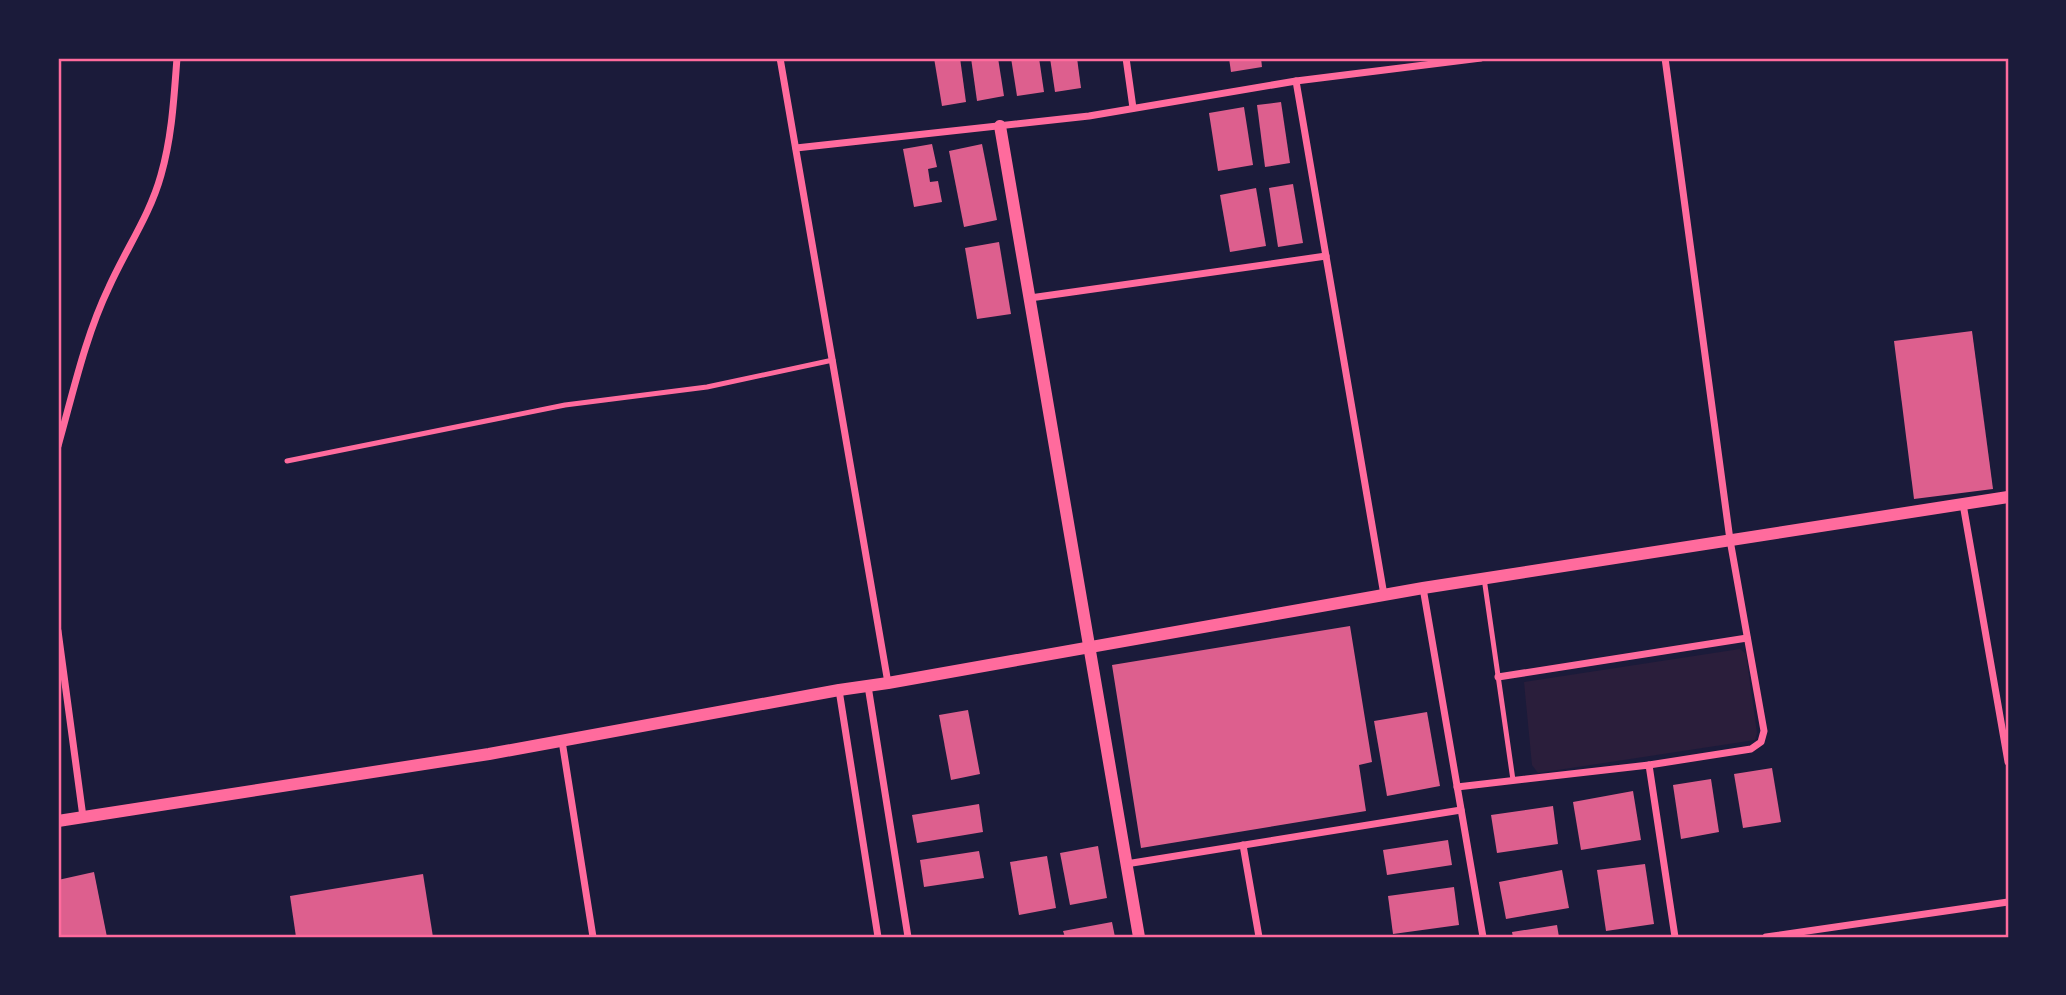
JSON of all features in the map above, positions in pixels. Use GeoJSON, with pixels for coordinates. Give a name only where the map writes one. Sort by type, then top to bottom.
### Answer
{"type":"FeatureCollection","features":[{"type":"Feature","properties":{"kind":"street"},"geometry":{"type":"LineString","coordinates":[[58,446],[86,348],[108,288],[141,226],[161,177],[170,138],[177,58]]}},
{"type":"Feature","properties":{"kind":"street"},"geometry":{"type":"LineString","coordinates":[[780,58],[888,683]]}},
{"type":"Feature","properties":{"kind":"street"},"geometry":{"type":"LineString","coordinates":[[1126,58],[1133,108]]}},
{"type":"Feature","properties":{"kind":"street"},"geometry":{"type":"LineString","coordinates":[[796,148],[1000,126],[1133,108],[1296,81],[1481,58]]}},
{"type":"Feature","properties":{"kind":"street"},"geometry":{"type":"LineString","coordinates":[[1457,786],[1650,765],[1751,749],[1761,742],[1764,731],[1730,540],[1665,58]]}},
{"type":"Feature","properties":{"kind":"street"},"geometry":{"type":"LineString","coordinates":[[1296,81],[1384,594]]}},
{"type":"Feature","properties":{"kind":"street"},"geometry":{"type":"LineString","coordinates":[[1000,126],[1139,937]]}},
{"type":"Feature","properties":{"kind":"street"},"geometry":{"type":"LineString","coordinates":[[1030,298],[1326,256]]}},
{"type":"Feature","properties":{"kind":"street"},"geometry":{"type":"LineString","coordinates":[[58,821],[562,741],[1384,594],[2008,497]]}},
{"type":"Feature","properties":{"kind":"street"},"geometry":{"type":"LineString","coordinates":[[1963,504],[2008,762]]}},
{"type":"Feature","properties":{"kind":"street"},"geometry":{"type":"LineString","coordinates":[[1423,588],[1483,937]]}},
{"type":"Feature","properties":{"kind":"street"},"geometry":{"type":"LineString","coordinates":[[58,631],[83,817]]}},
{"type":"Feature","properties":{"kind":"street"},"geometry":{"type":"LineString","coordinates":[[1498,677],[1747,638]]}},
{"type":"Feature","properties":{"kind":"street"},"geometry":{"type":"LineString","coordinates":[[867,686],[908,937]]}},
{"type":"Feature","properties":{"kind":"street"},"geometry":{"type":"LineString","coordinates":[[839,690],[877,937]]}},
{"type":"Feature","properties":{"kind":"street"},"geometry":{"type":"LineString","coordinates":[[562,741],[593,937]]}},
{"type":"Feature","properties":{"kind":"street"},"geometry":{"type":"LineString","coordinates":[[1650,765],[1675,937]]}},
{"type":"Feature","properties":{"kind":"street"},"geometry":{"type":"LineString","coordinates":[[1126,864],[1461,810]]}},
{"type":"Feature","properties":{"kind":"street"},"geometry":{"type":"LineString","coordinates":[[1243,845],[1259,937]]}},
{"type":"Feature","properties":{"kind":"street"},"geometry":{"type":"LineString","coordinates":[[1766,937],[2008,902]]}},
{"type":"Feature","properties":{"kind":"lane"},"geometry":{"type":"LineString","coordinates":[[288,461],[565,405],[707,387],[833,360]]}},
{"type":"Feature","properties":{"kind":"lane"},"geometry":{"type":"LineString","coordinates":[[1484,578],[1513,780]]}},
{"type":"Feature","properties":{"kind":"shaded area"},"geometry":{"type":"Polygon","coordinates":[[[1740,649],[1746,654],[1757,733],[1755,740],[1538,773],[1532,765],[1524,682],[1740,649]]]}},
{"type":"Feature","properties":{"kind":"building"},"geometry":{"type":"Polygon","coordinates":[[[934,58],[960,58],[966,102],[942,106],[934,58]]]}},
{"type":"Feature","properties":{"kind":"building"},"geometry":{"type":"Polygon","coordinates":[[[971,58],[998,58],[1004,96],[977,101],[971,58]]]}},
{"type":"Feature","properties":{"kind":"building"},"geometry":{"type":"Polygon","coordinates":[[[1011,58],[1039,58],[1044,92],[1017,96],[1011,58]]]}},
{"type":"Feature","properties":{"kind":"building"},"geometry":{"type":"Polygon","coordinates":[[[1050,58],[1077,58],[1081,88],[1055,92],[1050,58]]]}},
{"type":"Feature","properties":{"kind":"building"},"geometry":{"type":"Polygon","coordinates":[[[1229,58],[1261,58],[1262,67],[1231,72],[1229,58]]]}},
{"type":"Feature","properties":{"kind":"building"},"geometry":{"type":"Polygon","coordinates":[[[1281,102],[1290,163],[1265,167],[1257,105],[1281,102]]]}},
{"type":"Feature","properties":{"kind":"building"},"geometry":{"type":"Polygon","coordinates":[[[1244,107],[1253,165],[1218,171],[1209,113],[1244,107]]]}},
{"type":"Feature","properties":{"kind":"building"},"geometry":{"type":"Polygon","coordinates":[[[932,144],[937,167],[928,169],[930,182],[938,181],[942,202],[914,207],[903,149],[932,144]]]}},
{"type":"Feature","properties":{"kind":"building"},"geometry":{"type":"Polygon","coordinates":[[[982,144],[997,220],[964,227],[949,151],[982,144]]]}},
{"type":"Feature","properties":{"kind":"building"},"geometry":{"type":"Polygon","coordinates":[[[1293,184],[1303,243],[1278,247],[1269,188],[1293,184]]]}},
{"type":"Feature","properties":{"kind":"building"},"geometry":{"type":"Polygon","coordinates":[[[1256,188],[1266,246],[1230,252],[1220,195],[1256,188]]]}},
{"type":"Feature","properties":{"kind":"building"},"geometry":{"type":"Polygon","coordinates":[[[999,242],[1011,314],[977,319],[965,248],[999,242]]]}},
{"type":"Feature","properties":{"kind":"building"},"geometry":{"type":"Polygon","coordinates":[[[1972,331],[1993,489],[1914,499],[1894,341],[1972,331]]]}},
{"type":"Feature","properties":{"kind":"building"},"geometry":{"type":"Polygon","coordinates":[[[1350,626],[1372,762],[1359,765],[1366,811],[1141,848],[1112,665],[1350,626]]]}},
{"type":"Feature","properties":{"kind":"building"},"geometry":{"type":"Polygon","coordinates":[[[968,710],[980,774],[951,780],[939,715],[968,710]]]}},
{"type":"Feature","properties":{"kind":"building"},"geometry":{"type":"Polygon","coordinates":[[[1427,712],[1440,786],[1387,796],[1374,721],[1427,712]]]}},
{"type":"Feature","properties":{"kind":"building"},"geometry":{"type":"Polygon","coordinates":[[[1772,768],[1781,822],[1743,828],[1734,774],[1772,768]]]}},
{"type":"Feature","properties":{"kind":"building"},"geometry":{"type":"Polygon","coordinates":[[[1711,779],[1719,832],[1681,839],[1673,785],[1711,779]]]}},
{"type":"Feature","properties":{"kind":"building"},"geometry":{"type":"Polygon","coordinates":[[[1633,791],[1641,840],[1581,850],[1573,802],[1633,791]]]}},
{"type":"Feature","properties":{"kind":"building"},"geometry":{"type":"Polygon","coordinates":[[[979,804],[983,832],[917,843],[912,815],[979,804]]]}},
{"type":"Feature","properties":{"kind":"building"},"geometry":{"type":"Polygon","coordinates":[[[1553,806],[1558,844],[1497,853],[1491,815],[1553,806]]]}},
{"type":"Feature","properties":{"kind":"building"},"geometry":{"type":"Polygon","coordinates":[[[1448,840],[1452,865],[1387,875],[1383,850],[1448,840]]]}},
{"type":"Feature","properties":{"kind":"building"},"geometry":{"type":"Polygon","coordinates":[[[1098,846],[1107,898],[1070,905],[1060,853],[1098,846]]]}},
{"type":"Feature","properties":{"kind":"building"},"geometry":{"type":"Polygon","coordinates":[[[979,851],[984,878],[924,887],[920,860],[979,851]]]}},
{"type":"Feature","properties":{"kind":"building"},"geometry":{"type":"Polygon","coordinates":[[[1047,856],[1056,908],[1019,915],[1010,862],[1047,856]]]}},
{"type":"Feature","properties":{"kind":"building"},"geometry":{"type":"Polygon","coordinates":[[[1645,864],[1654,924],[1606,931],[1597,870],[1645,864]]]}},
{"type":"Feature","properties":{"kind":"building"},"geometry":{"type":"Polygon","coordinates":[[[1562,870],[1569,908],[1506,919],[1499,882],[1562,870]]]}},
{"type":"Feature","properties":{"kind":"building"},"geometry":{"type":"Polygon","coordinates":[[[94,872],[107,937],[58,937],[58,880],[94,872]]]}},
{"type":"Feature","properties":{"kind":"building"},"geometry":{"type":"Polygon","coordinates":[[[423,874],[433,937],[296,937],[290,896],[423,874]]]}},
{"type":"Feature","properties":{"kind":"building"},"geometry":{"type":"Polygon","coordinates":[[[1454,887],[1459,925],[1393,934],[1388,896],[1454,887]]]}},
{"type":"Feature","properties":{"kind":"building"},"geometry":{"type":"Polygon","coordinates":[[[1112,922],[1115,937],[1065,937],[1063,931],[1112,922]]]}},
{"type":"Feature","properties":{"kind":"building"},"geometry":{"type":"Polygon","coordinates":[[[1557,925],[1559,937],[1513,937],[1512,932],[1557,925]]]}}]}
